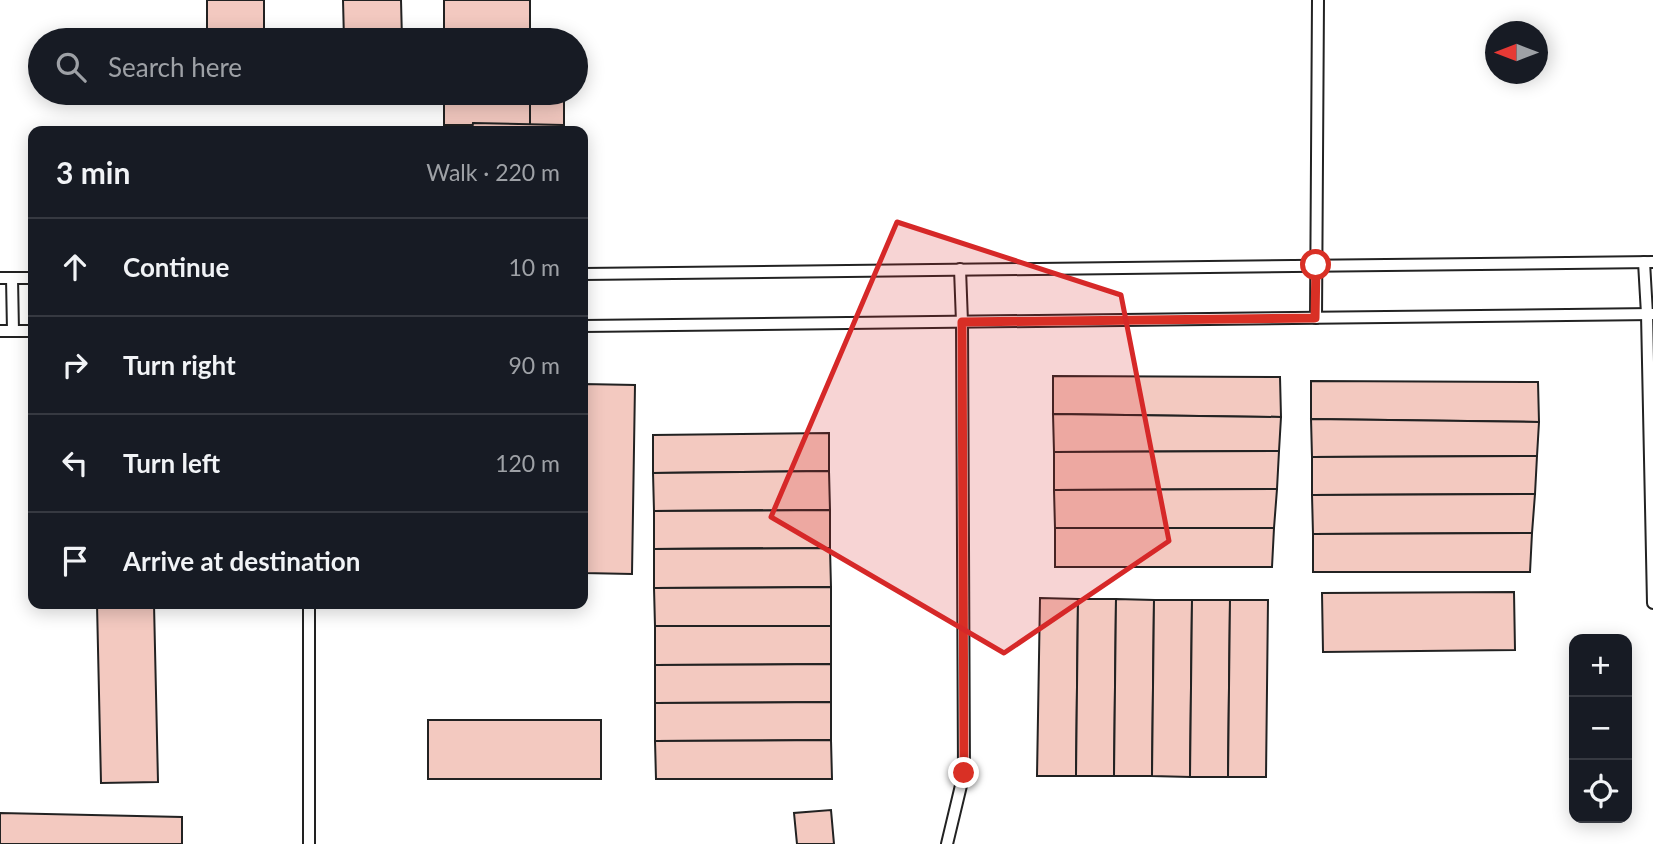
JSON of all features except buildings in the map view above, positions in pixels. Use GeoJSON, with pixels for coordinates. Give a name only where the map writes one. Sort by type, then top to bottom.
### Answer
{"type":"FeatureCollection","features":[{"type":"Feature","properties":{"kind":"lane"},"geometry":{"type":"LineString","coordinates":[[1315,318],[1318,0]]}},
{"type":"Feature","properties":{"kind":"lane"},"geometry":{"type":"LineString","coordinates":[[588,274],[1648,262],[1653,603]]}},
{"type":"Feature","properties":{"kind":"lane"},"geometry":{"type":"LineString","coordinates":[[947,844],[964,773],[960,269]]}},
{"type":"Feature","properties":{"kind":"lane"},"geometry":{"type":"LineString","coordinates":[[13,331],[6,278],[28,278]]}},
{"type":"Feature","properties":{"kind":"lane"},"geometry":{"type":"LineString","coordinates":[[588,326],[1650,314]]}},
{"type":"Feature","properties":{"kind":"lane"},"geometry":{"type":"LineString","coordinates":[[0,331],[28,331]]}},
{"type":"Feature","properties":{"kind":"lane"},"geometry":{"type":"LineString","coordinates":[[309,609],[309,844]]}},
{"type":"Feature","properties":{"kind":"highlighted area"},"geometry":{"type":"Polygon","coordinates":[[[897,222],[1121,295],[1169,541],[1004,653],[771,517],[897,222]]]}},
{"type":"Feature","properties":{"kind":"route"},"geometry":{"type":"LineString","coordinates":[[964,773],[962,322],[1315,318],[1316,265]]}}]}
